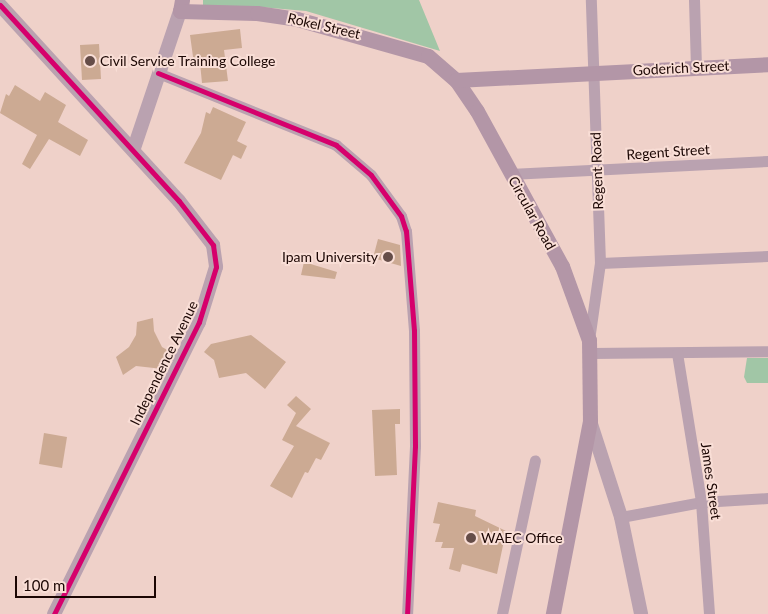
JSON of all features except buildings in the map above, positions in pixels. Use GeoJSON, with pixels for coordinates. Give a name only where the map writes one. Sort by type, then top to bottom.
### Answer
{"type":"FeatureCollection","features":[{"type":"Feature","properties":{"kind":"main road","name":"Rokel Street"},"geometry":{"type":"LineString","coordinates":[[181,6],[257,13],[336,28],[428,56],[456,80]]}},
{"type":"Feature","properties":{"kind":"main road","name":"Goderich Street"},"geometry":{"type":"LineString","coordinates":[[456,80],[768,64]]}},
{"type":"Feature","properties":{"kind":"main road","name":"Circular Road"},"geometry":{"type":"LineString","coordinates":[[456,80],[562,266],[590,347]]}},
{"type":"Feature","properties":{"kind":"main road","name":"Regent Road"},"geometry":{"type":"LineString","coordinates":[[590,347],[590,421]]}},
{"type":"Feature","properties":{"kind":"main road"},"geometry":{"type":"LineString","coordinates":[[553,614],[590,421]]}},
{"type":"Feature","properties":{"kind":"street","name":"Regent Road"},"geometry":{"type":"LineString","coordinates":[[590,347],[600,263],[591,0]]}},
{"type":"Feature","properties":{"kind":"street"},"geometry":{"type":"LineString","coordinates":[[694,0],[696,67]]}},
{"type":"Feature","properties":{"kind":"street","name":"Independence Avenue"},"geometry":{"type":"LineString","coordinates":[[0,5],[134,148],[214,245],[216,266],[199,322],[54,614]]}},
{"type":"Feature","properties":{"kind":"street"},"geometry":{"type":"LineString","coordinates":[[134,148],[181,6]]}},
{"type":"Feature","properties":{"kind":"street"},"geometry":{"type":"LineString","coordinates":[[158,73],[336,145],[371,176],[401,216],[407,237],[414,331],[414,446],[407,614]]}},
{"type":"Feature","properties":{"kind":"street","name":"Regent Street"},"geometry":{"type":"LineString","coordinates":[[510,174],[597,172],[768,161]]}},
{"type":"Feature","properties":{"kind":"street"},"geometry":{"type":"LineString","coordinates":[[600,263],[768,256]]}},
{"type":"Feature","properties":{"kind":"street"},"geometry":{"type":"LineString","coordinates":[[590,347],[677,353],[768,351]]}},
{"type":"Feature","properties":{"kind":"street","name":"James Street"},"geometry":{"type":"LineString","coordinates":[[677,353],[701,502],[709,614]]}},
{"type":"Feature","properties":{"kind":"street","name":"Regent Road"},"geometry":{"type":"LineString","coordinates":[[590,421],[621,517],[641,614]]}},
{"type":"Feature","properties":{"kind":"street"},"geometry":{"type":"LineString","coordinates":[[502,614],[535,460]]}},
{"type":"Feature","properties":{"kind":"street"},"geometry":{"type":"LineString","coordinates":[[621,517],[701,502],[768,498]]}},
{"type":"Feature","properties":{"kind":"green space"},"geometry":{"type":"Polygon","coordinates":[[[203,0],[419,0],[440,51],[306,11],[248,6],[203,9],[203,0]]]}},
{"type":"Feature","properties":{"kind":"green space"},"geometry":{"type":"Polygon","coordinates":[[[747,358],[768,358],[768,383],[747,383],[744,377],[747,358]]]}},
{"type":"Feature","properties":{"kind":"cycle path"},"geometry":{"type":"LineString","coordinates":[[0,5],[179,201],[213,245],[216,267],[199,322],[54,614]]}},
{"type":"Feature","properties":{"kind":"cycle path"},"geometry":{"type":"LineString","coordinates":[[158,73],[336,145],[371,175],[401,216],[406,231],[414,331],[415,446],[407,614]]}},
{"type":"Feature","properties":{"kind":"place","name":"Civil Service Training College"},"geometry":{"type":"Point","coordinates":[90,61]}},
{"type":"Feature","properties":{"kind":"place","name":"Ipam University"},"geometry":{"type":"Point","coordinates":[388,257]}},
{"type":"Feature","properties":{"kind":"place","name":"WAEC Office"},"geometry":{"type":"Point","coordinates":[471,538]}}]}
